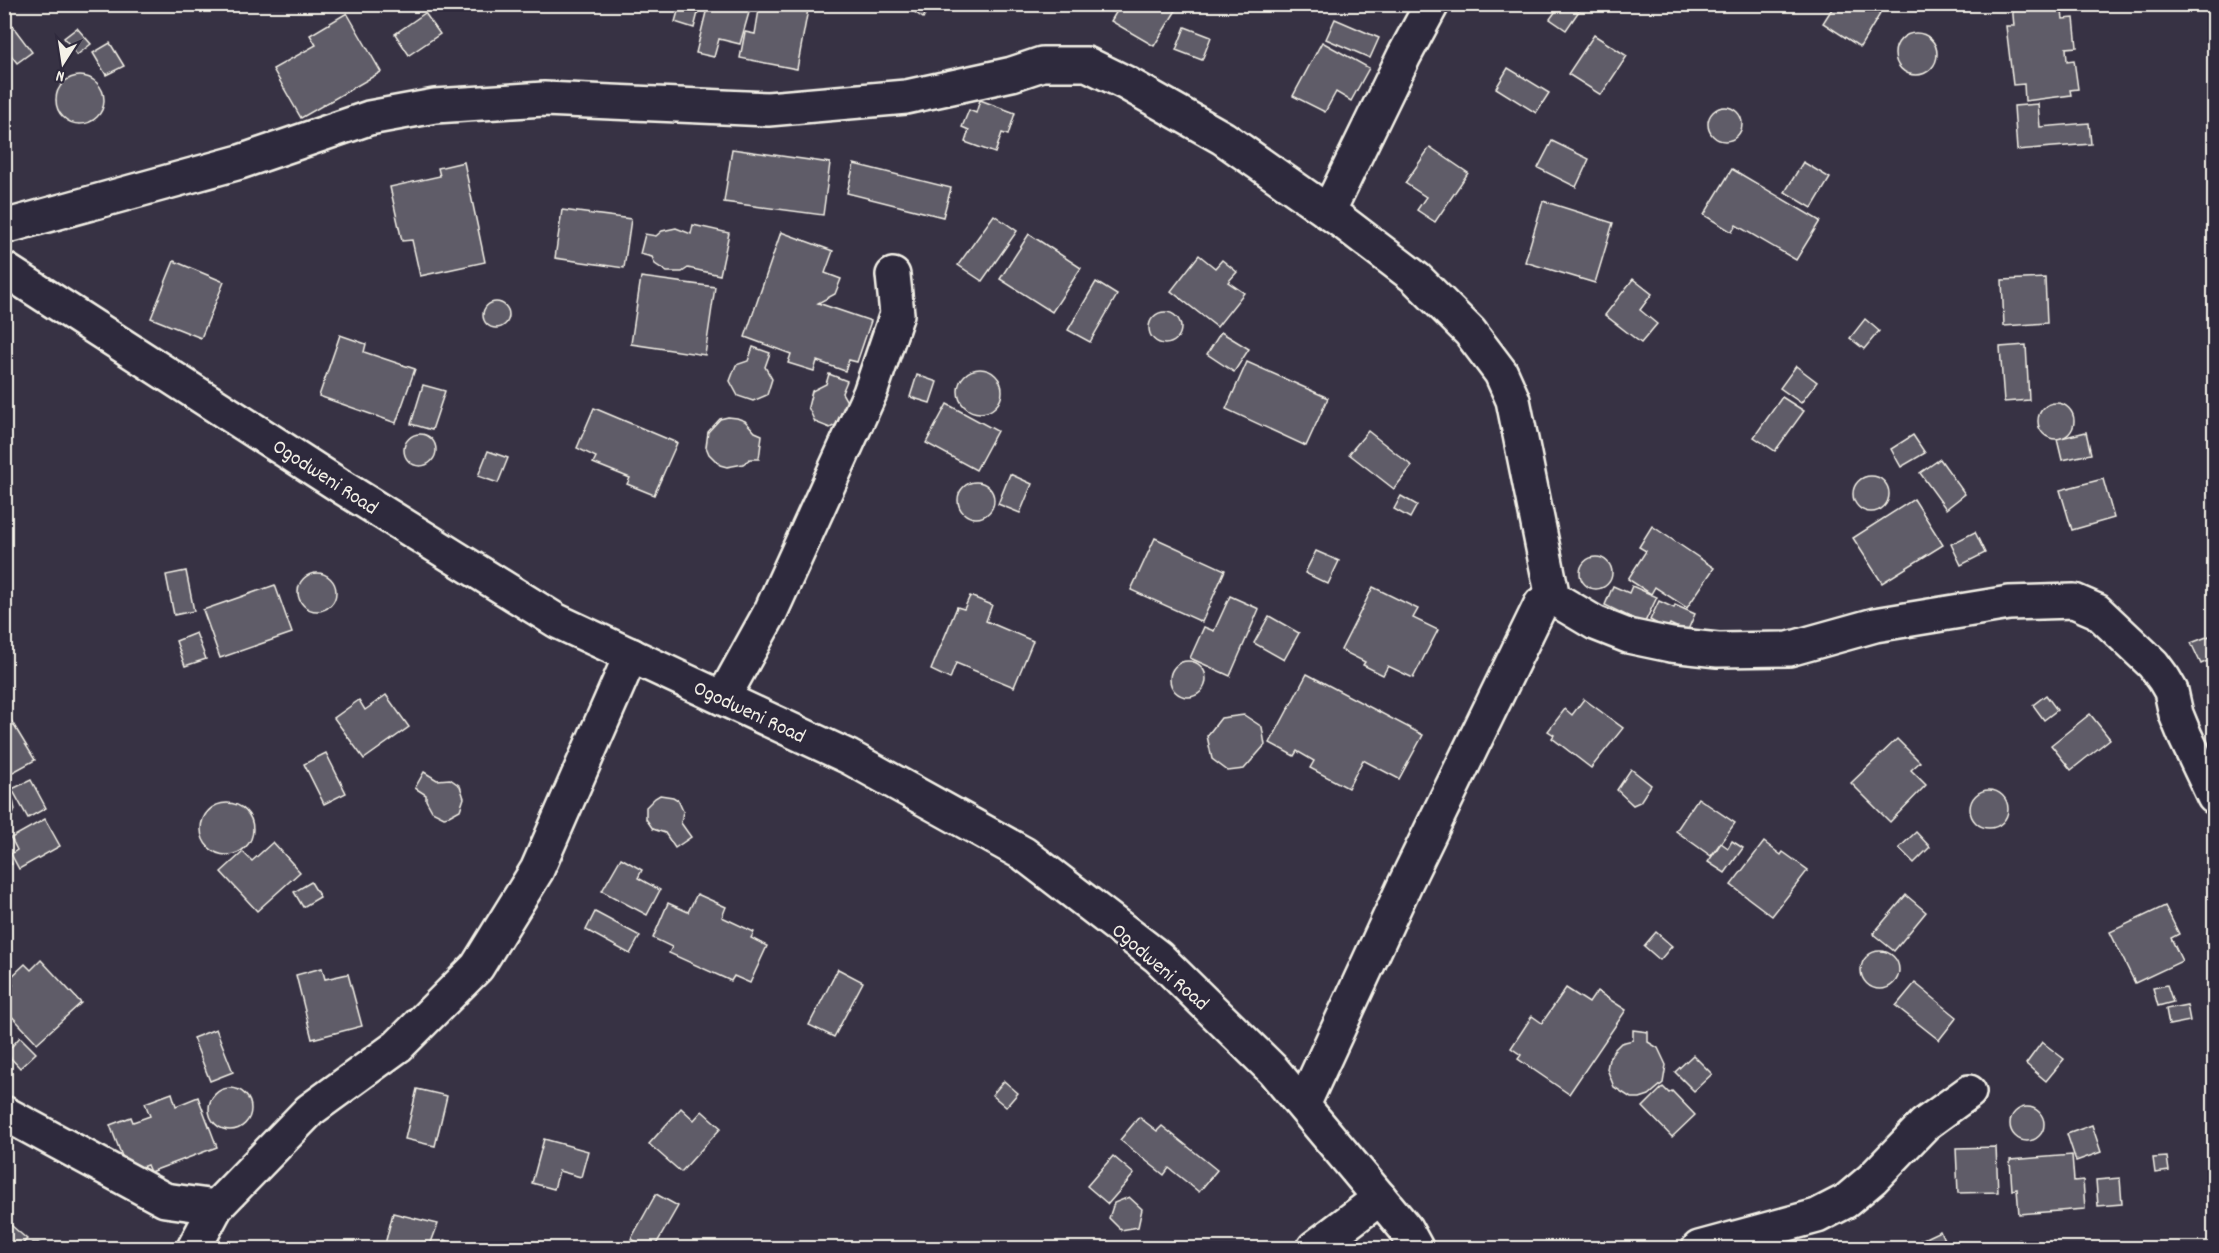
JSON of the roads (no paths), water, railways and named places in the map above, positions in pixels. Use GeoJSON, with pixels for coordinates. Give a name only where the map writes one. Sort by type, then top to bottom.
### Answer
{"type":"FeatureCollection","features":[{"type":"Feature","properties":{"kind":"street"},"geometry":{"type":"LineString","coordinates":[[1328,212],[1432,4]]}},
{"type":"Feature","properties":{"kind":"street"},"geometry":{"type":"LineString","coordinates":[[4,227],[240,162],[369,118],[435,106],[544,99],[768,109],[906,97],[1012,74],[1042,64],[1087,64],[1126,83],[1223,138],[1416,278],[1470,332],[1501,372],[1513,400],[1553,598],[1595,623],[1628,636],[1671,645],[1718,650],[1789,649],[1875,625],[2009,603],[2074,601],[2097,611],[2153,664],[2164,679],[2171,692],[2176,714],[2185,736],[2214,797]]}},
{"type":"Feature","properties":{"kind":"street","name":"Ogodweni Road"},"geometry":{"type":"LineString","coordinates":[[4,269],[557,621],[849,757],[1024,854],[1158,957],[1273,1070],[1405,1228],[1416,1248]]}},
{"type":"Feature","properties":{"kind":"street"},"geometry":{"type":"LineString","coordinates":[[723,698],[771,611],[870,393],[897,314],[893,275]]}},
{"type":"Feature","properties":{"kind":"street"},"geometry":{"type":"LineString","coordinates":[[1304,1105],[1405,884],[1541,604],[1553,598]]}},
{"type":"Feature","properties":{"kind":"street"},"geometry":{"type":"LineString","coordinates":[[194,1248],[216,1207],[310,1110],[398,1046],[477,967],[537,870],[632,655]]}},
{"type":"Feature","properties":{"kind":"street"},"geometry":{"type":"LineString","coordinates":[[1698,1248],[1817,1216],[1846,1201],[1872,1179],[1925,1124],[1969,1092]]}},
{"type":"Feature","properties":{"kind":"street"},"geometry":{"type":"LineString","coordinates":[[4,1113],[165,1200],[216,1207]]}},
{"type":"Feature","properties":{"kind":"street"},"geometry":{"type":"LineString","coordinates":[[1314,1248],[1380,1198]]}}]}
